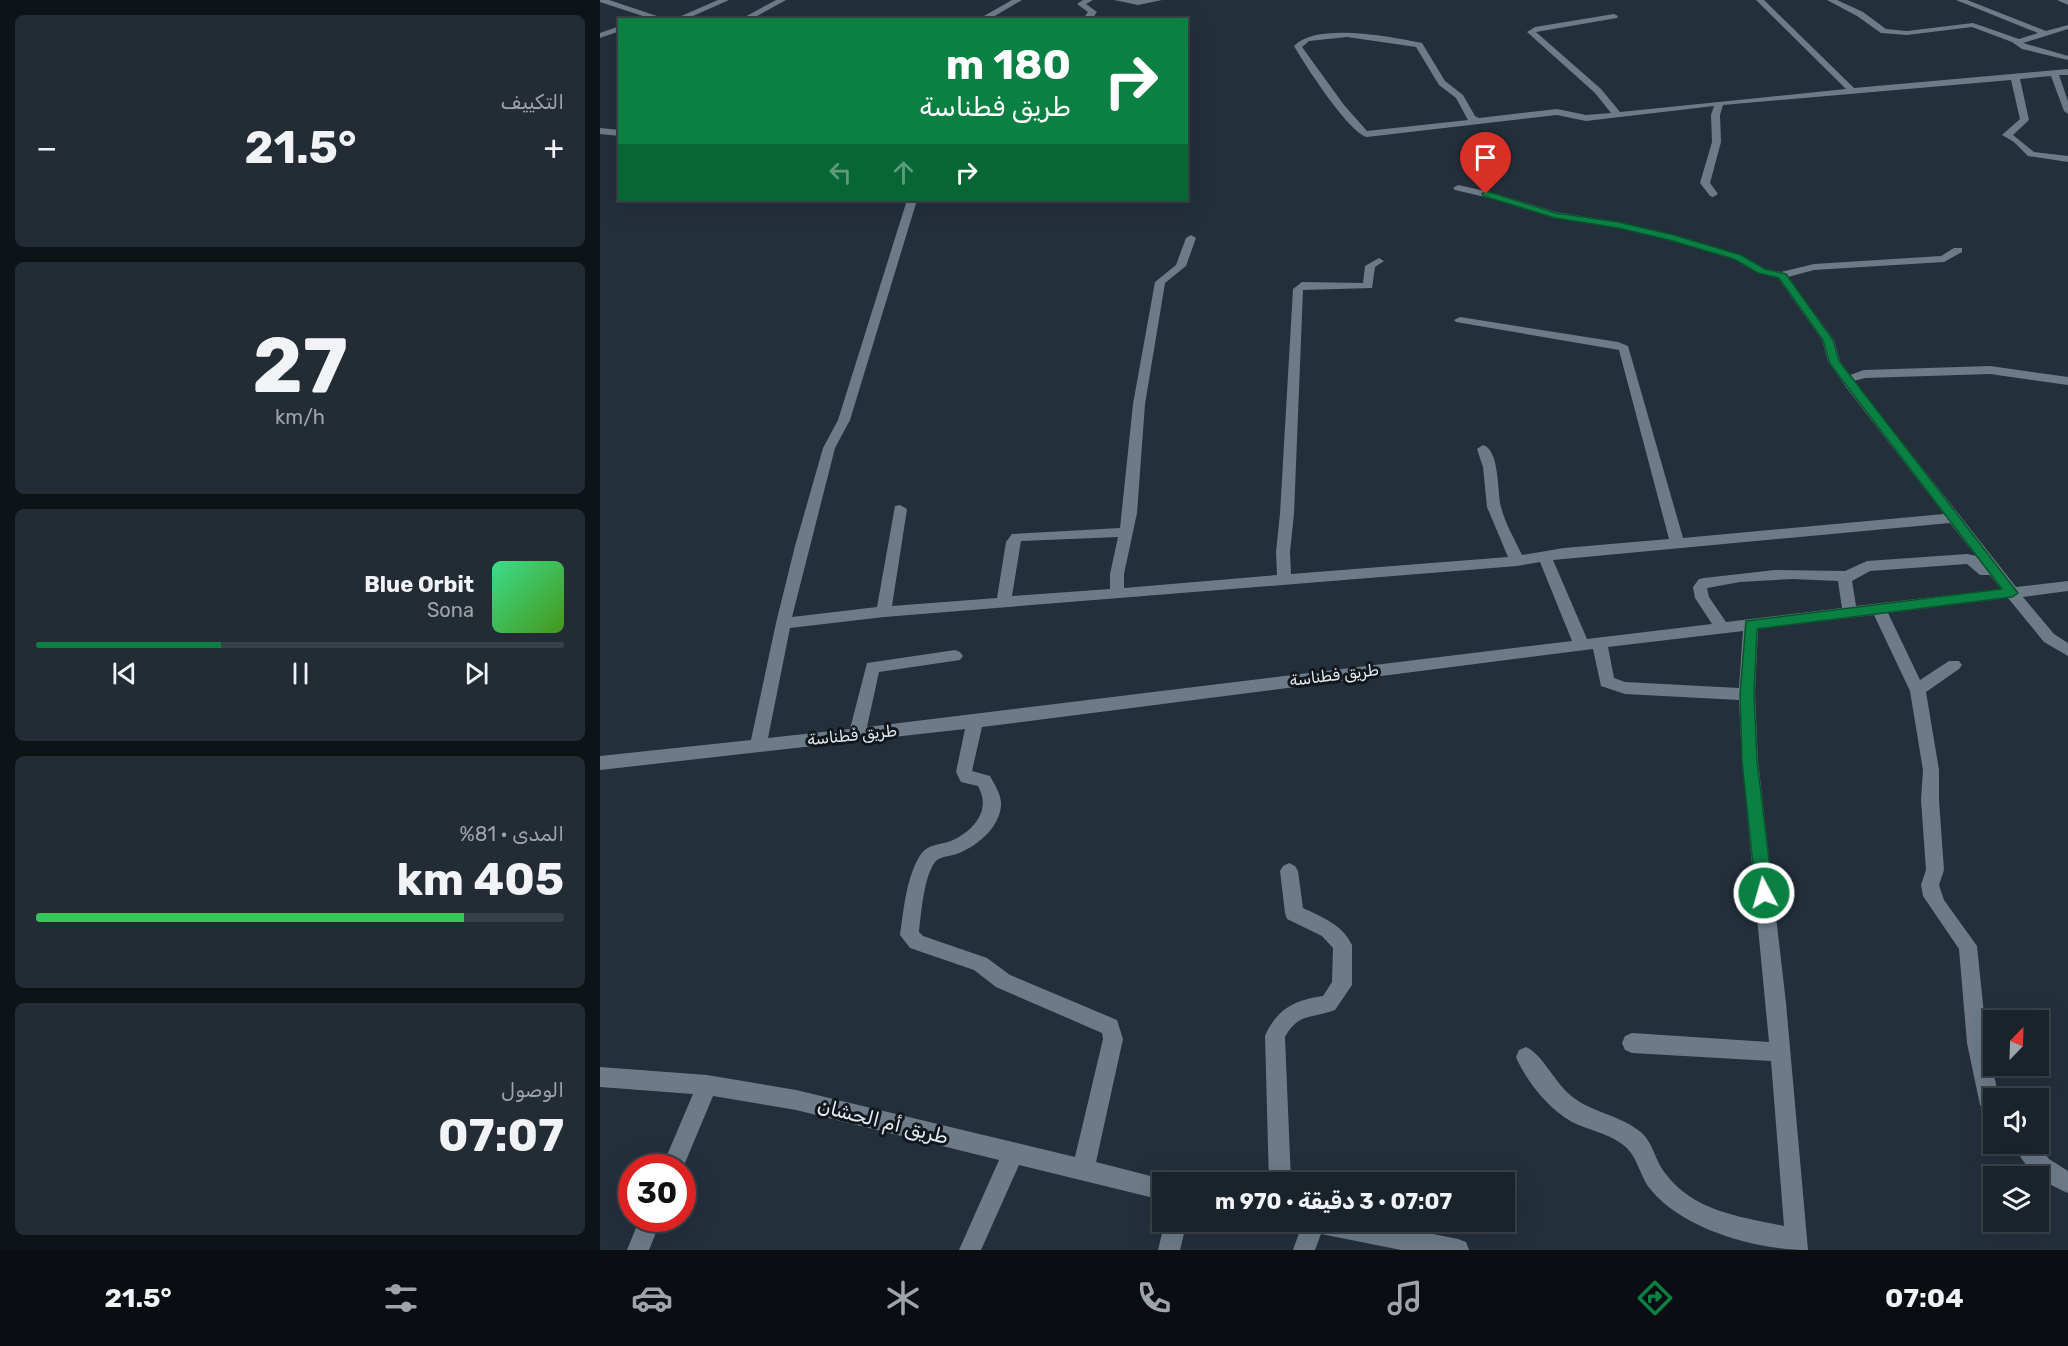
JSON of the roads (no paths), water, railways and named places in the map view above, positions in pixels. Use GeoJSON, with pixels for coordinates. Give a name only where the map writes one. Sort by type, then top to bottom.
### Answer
{"type":"FeatureCollection","features":[{"type":"Feature","properties":{"kind":"street"},"geometry":{"type":"LineString","coordinates":[[601,0],[644,18]]}},
{"type":"Feature","properties":{"kind":"street"},"geometry":{"type":"LineString","coordinates":[[681,18],[725,0]]}},
{"type":"Feature","properties":{"kind":"street"},"geometry":{"type":"LineString","coordinates":[[747,18],[782,0]]}},
{"type":"Feature","properties":{"kind":"street"},"geometry":{"type":"LineString","coordinates":[[985,18],[1018,0]]}},
{"type":"Feature","properties":{"kind":"street"},"geometry":{"type":"LineString","coordinates":[[1088,18],[1093,12],[1081,4],[1089,0]]}},
{"type":"Feature","properties":{"kind":"street"},"geometry":{"type":"LineString","coordinates":[[1111,0],[1138,3],[1158,0]]}},
{"type":"Feature","properties":{"kind":"street"},"geometry":{"type":"LineString","coordinates":[[1760,0],[1794,31],[1852,91]]}},
{"type":"Feature","properties":{"kind":"street"},"geometry":{"type":"LineString","coordinates":[[1831,0],[1860,14],[1884,31],[1907,33],[1973,25],[2018,41],[2068,27]]}},
{"type":"Feature","properties":{"kind":"street"},"geometry":{"type":"LineString","coordinates":[[1960,0],[2045,33]]}},
{"type":"Feature","properties":{"kind":"street"},"geometry":{"type":"LineString","coordinates":[[2061,0],[2068,3]]}},
{"type":"Feature","properties":{"kind":"street"},"geometry":{"type":"LineString","coordinates":[[1614,16],[1534,29],[1531,32],[1598,92],[1617,114]]}},
{"type":"Feature","properties":{"kind":"street"},"geometry":{"type":"LineString","coordinates":[[600,36],[618,29]]}},
{"type":"Feature","properties":{"kind":"street"},"geometry":{"type":"LineString","coordinates":[[1477,121],[1471,118],[1460,97],[1442,83],[1419,45],[1347,35],[1307,39],[1298,46],[1345,112],[1364,133],[1477,121],[1557,112],[1582,118],[1720,103],[2068,72]]}},
{"type":"Feature","properties":{"kind":"street"},"geometry":{"type":"LineString","coordinates":[[2018,41],[2017,44],[2025,47],[2068,58]]}},
{"type":"Feature","properties":{"kind":"street"},"geometry":{"type":"LineString","coordinates":[[2055,73],[2065,95],[2068,111]]}},
{"type":"Feature","properties":{"kind":"street"},"geometry":{"type":"LineString","coordinates":[[2013,76],[2018,82],[2025,120],[2007,135],[2017,140],[2031,154],[2068,159]]}},
{"type":"Feature","properties":{"kind":"street"},"geometry":{"type":"LineString","coordinates":[[1713,194],[1705,183],[1715,148],[1717,135],[1715,119],[1720,103]]}},
{"type":"Feature","properties":{"kind":"street"},"geometry":{"type":"LineString","coordinates":[[600,131],[618,133]]}},
{"type":"Feature","properties":{"kind":"street"},"geometry":{"type":"LineString","coordinates":[[1458,188],[1476,191],[1555,215],[1618,225],[1671,237],[1737,257],[1762,271],[1782,276],[1828,340],[1834,361],[1953,518],[2005,593]]}},
{"type":"Feature","properties":{"kind":"street"},"geometry":{"type":"LineString","coordinates":[[759,746],[783,623],[829,448],[844,420],[912,201]]}},
{"type":"Feature","properties":{"kind":"street"},"geometry":{"type":"LineString","coordinates":[[1117,595],[1117,574],[1130,513],[1139,404],[1160,282],[1181,266],[1191,238]]}},
{"type":"Feature","properties":{"kind":"street"},"geometry":{"type":"LineString","coordinates":[[1782,276],[1784,273],[1814,267],[1944,259],[1958,250]]}},
{"type":"Feature","properties":{"kind":"street"},"geometry":{"type":"LineString","coordinates":[[1284,580],[1283,552],[1287,514],[1298,289],[1302,285],[1368,286],[1370,266],[1379,261]]}},
{"type":"Feature","properties":{"kind":"street"},"geometry":{"type":"LineString","coordinates":[[1460,320],[1618,345],[1624,348],[1677,543]]}},
{"type":"Feature","properties":{"kind":"street"},"geometry":{"type":"LineString","coordinates":[[1849,379],[1864,374],[1990,370],[2068,381]]}},
{"type":"Feature","properties":{"kind":"street"},"geometry":{"type":"LineString","coordinates":[[1483,449],[1490,467],[1494,507],[1517,561]]}},
{"type":"Feature","properties":{"kind":"street"},"geometry":{"type":"LineString","coordinates":[[884,612],[900,509]]}},
{"type":"Feature","properties":{"kind":"street"},"geometry":{"type":"LineString","coordinates":[[783,623],[884,612],[1517,561],[1564,553],[1953,518]]}},
{"type":"Feature","properties":{"kind":"street"},"geometry":{"type":"LineString","coordinates":[[1004,603],[1013,542],[1017,537],[1126,532]]}},
{"type":"Feature","properties":{"kind":"street"},"geometry":{"type":"LineString","coordinates":[[1545,557],[1582,646]]}},
{"type":"Feature","properties":{"kind":"street"},"geometry":{"type":"LineString","coordinates":[[1723,628],[1702,598],[1700,587],[1704,583],[1740,575],[1784,572],[1847,576],[1867,566],[1967,559],[1980,565],[2049,638],[2068,650]]}},
{"type":"Feature","properties":{"kind":"street"},"geometry":{"type":"LineString","coordinates":[[1847,576],[1845,581],[1850,612]]}},
{"type":"Feature","properties":{"kind":"street","name":"طريق فطناسة"},"geometry":{"type":"LineString","coordinates":[[600,764],[975,722],[2068,586]]}},
{"type":"Feature","properties":{"kind":"street"},"geometry":{"type":"LineString","coordinates":[[1879,609],[1918,691],[1931,770],[1930,800],[1935,870],[1930,885],[1932,896],[1938,906],[1968,946],[1977,1044],[1986,1088]]}},
{"type":"Feature","properties":{"kind":"street"},"geometry":{"type":"LineString","coordinates":[[1526,1057],[1561,1102],[1578,1114],[1631,1137],[1640,1148],[1657,1181],[1684,1206],[1711,1221],[1796,1244],[1780,1052],[1750,761],[1747,694],[1751,625]]}},
{"type":"Feature","properties":{"kind":"street"},"geometry":{"type":"LineString","coordinates":[[1600,644],[1607,682],[1613,685],[1625,688],[1747,694]]}},
{"type":"Feature","properties":{"kind":"street"},"geometry":{"type":"LineString","coordinates":[[857,735],[872,667],[955,656]]}},
{"type":"Feature","properties":{"kind":"street"},"geometry":{"type":"LineString","coordinates":[[1918,691],[1954,665]]}},
{"type":"Feature","properties":{"kind":"street"},"geometry":{"type":"LineString","coordinates":[[975,722],[964,772],[967,777],[984,781],[992,791],[992,812],[980,832],[953,848],[930,856],[924,867],[909,935],[916,942],[980,964],[1003,981],[1110,1027],[1113,1038],[1083,1170]]}},
{"type":"Feature","properties":{"kind":"street"},"geometry":{"type":"LineString","coordinates":[[1280,1172],[1275,1036],[1281,1023],[1297,1008],[1328,1005],[1342,985],[1343,945],[1329,930],[1294,913],[1289,871]]}},
{"type":"Feature","properties":{"kind":"street"},"geometry":{"type":"LineString","coordinates":[[1632,1043],[1780,1052]]}},
{"type":"Feature","properties":{"kind":"street","name":"طريق أم الحشان"},"geometry":{"type":"LineString","coordinates":[[600,1077],[707,1085],[796,1100],[1152,1187]]}},
{"type":"Feature","properties":{"kind":"street"},"geometry":{"type":"LineString","coordinates":[[678,1154],[707,1085]]}},
{"type":"Feature","properties":{"kind":"street"},"geometry":{"type":"LineString","coordinates":[[970,1250],[1014,1152]]}},
{"type":"Feature","properties":{"kind":"street"},"geometry":{"type":"LineString","coordinates":[[2030,1154],[2035,1162],[2052,1176],[2068,1182]]}},
{"type":"Feature","properties":{"kind":"street"},"geometry":{"type":"LineString","coordinates":[[638,1250],[645,1232]]}},
{"type":"Feature","properties":{"kind":"street"},"geometry":{"type":"LineString","coordinates":[[1169,1250],[1173,1232]]}},
{"type":"Feature","properties":{"kind":"street"},"geometry":{"type":"LineString","coordinates":[[1304,1250],[1309,1232]]}},
{"type":"Feature","properties":{"kind":"street"},"geometry":{"type":"LineString","coordinates":[[1367,1232],[1458,1250]]}}]}
